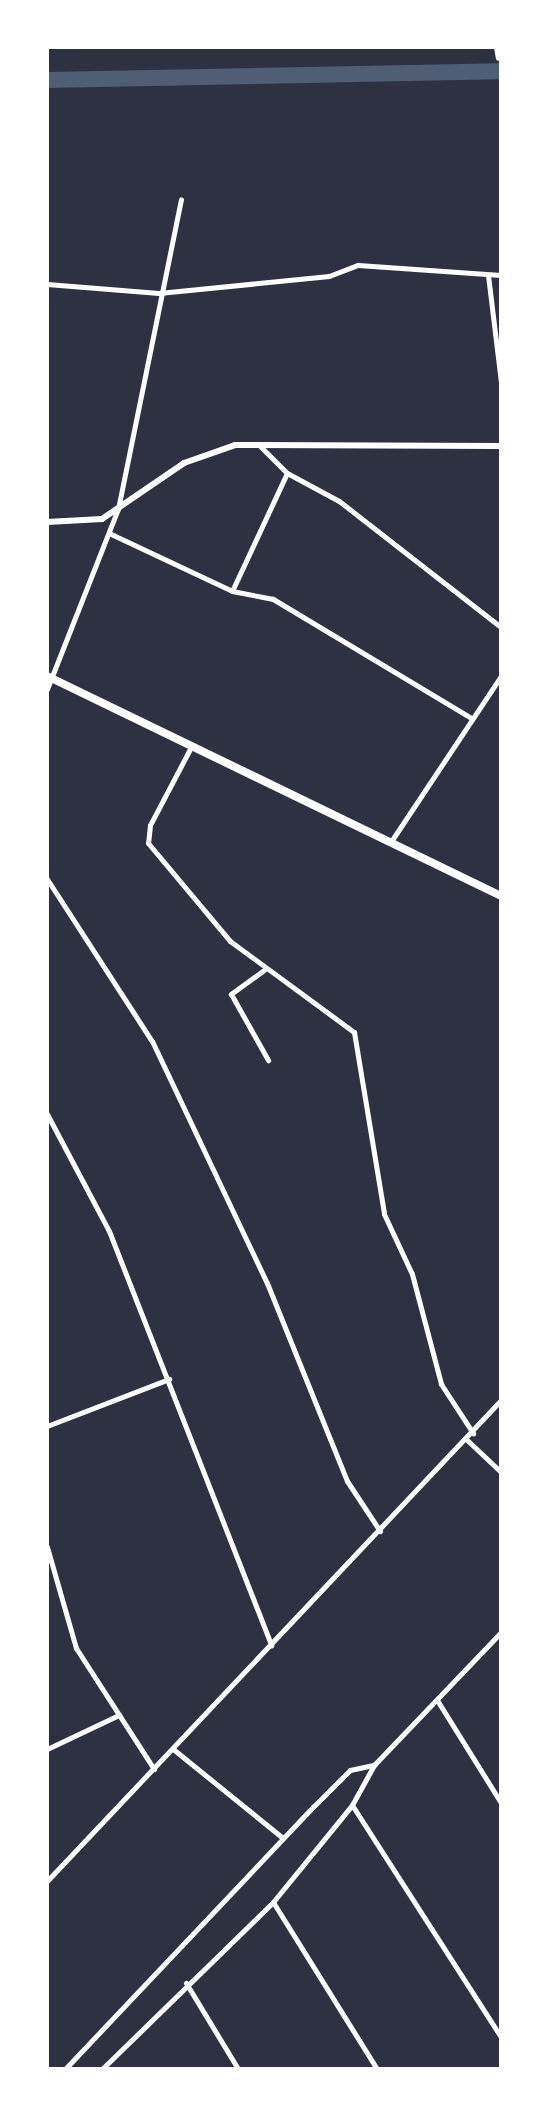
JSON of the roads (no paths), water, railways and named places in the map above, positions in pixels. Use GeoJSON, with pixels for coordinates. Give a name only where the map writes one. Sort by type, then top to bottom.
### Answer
{"type":"FeatureCollection","features":[{"type":"Feature","properties":{"kind":"highway"},"geometry":{"type":"LineString","coordinates":[[49,677],[501,896]]}},
{"type":"Feature","properties":{"kind":"street"},"geometry":{"type":"LineString","coordinates":[[496,47],[498,58]]}},
{"type":"Feature","properties":{"kind":"street"},"geometry":{"type":"LineString","coordinates":[[47,688],[49,677],[111,534],[118,509],[148,380],[159,293],[181,200]]}},
{"type":"Feature","properties":{"kind":"street"},"geometry":{"type":"LineString","coordinates":[[47,284],[159,293],[329,276],[358,265],[501,275]]}},
{"type":"Feature","properties":{"kind":"street"},"geometry":{"type":"LineString","coordinates":[[488,275],[501,383]]}},
{"type":"Feature","properties":{"kind":"street"},"geometry":{"type":"LineString","coordinates":[[258,444],[287,473],[339,501],[501,627]]}},
{"type":"Feature","properties":{"kind":"street"},"geometry":{"type":"LineString","coordinates":[[47,522],[90,522],[118,509],[211,450],[258,444],[501,446]]}},
{"type":"Feature","properties":{"kind":"street"},"geometry":{"type":"LineString","coordinates":[[232,591],[287,473]]}},
{"type":"Feature","properties":{"kind":"street"},"geometry":{"type":"LineString","coordinates":[[111,534],[232,591],[273,599],[471,718]]}},
{"type":"Feature","properties":{"kind":"street"},"geometry":{"type":"LineString","coordinates":[[390,843],[501,676]]}},
{"type":"Feature","properties":{"kind":"street"},"geometry":{"type":"LineString","coordinates":[[191,747],[150,825],[148,843],[230,941],[264,970],[354,1032],[384,1214],[412,1274],[441,1384],[472,1433]]}},
{"type":"Feature","properties":{"kind":"street"},"geometry":{"type":"LineString","coordinates":[[47,878],[152,1041],[267,1283],[346,1481],[380,1531]]}},
{"type":"Feature","properties":{"kind":"street"},"geometry":{"type":"LineString","coordinates":[[264,970],[230,994],[268,1060]]}},
{"type":"Feature","properties":{"kind":"street"},"geometry":{"type":"LineString","coordinates":[[47,1114],[109,1231],[271,1645]]}},
{"type":"Feature","properties":{"kind":"street"},"geometry":{"type":"LineString","coordinates":[[47,1426],[169,1379]]}},
{"type":"Feature","properties":{"kind":"street"},"geometry":{"type":"LineString","coordinates":[[47,1881],[467,1440],[501,1400]]}},
{"type":"Feature","properties":{"kind":"street"},"geometry":{"type":"LineString","coordinates":[[467,1440],[501,1472]]}},
{"type":"Feature","properties":{"kind":"street"},"geometry":{"type":"LineString","coordinates":[[47,1547],[76,1648],[154,1769]]}},
{"type":"Feature","properties":{"kind":"street"},"geometry":{"type":"LineString","coordinates":[[102,2069],[186,1983],[273,1902],[352,1805],[374,1765],[501,1632]]}},
{"type":"Feature","properties":{"kind":"street"},"geometry":{"type":"LineString","coordinates":[[437,1700],[501,1803]]}},
{"type":"Feature","properties":{"kind":"street"},"geometry":{"type":"LineString","coordinates":[[47,1749],[119,1715]]}},
{"type":"Feature","properties":{"kind":"street"},"geometry":{"type":"LineString","coordinates":[[173,1749],[283,1838]]}},
{"type":"Feature","properties":{"kind":"street"},"geometry":{"type":"LineString","coordinates":[[65,2069],[350,1770],[374,1765]]}},
{"type":"Feature","properties":{"kind":"street"},"geometry":{"type":"LineString","coordinates":[[352,1805],[501,2037]]}},
{"type":"Feature","properties":{"kind":"street"},"geometry":{"type":"LineString","coordinates":[[273,1902],[377,2069]]}},
{"type":"Feature","properties":{"kind":"street"},"geometry":{"type":"LineString","coordinates":[[186,1983],[238,2069]]}},
{"type":"Feature","properties":{"kind":"waterway"},"geometry":{"type":"LineString","coordinates":[[47,80],[501,71]]}}]}
